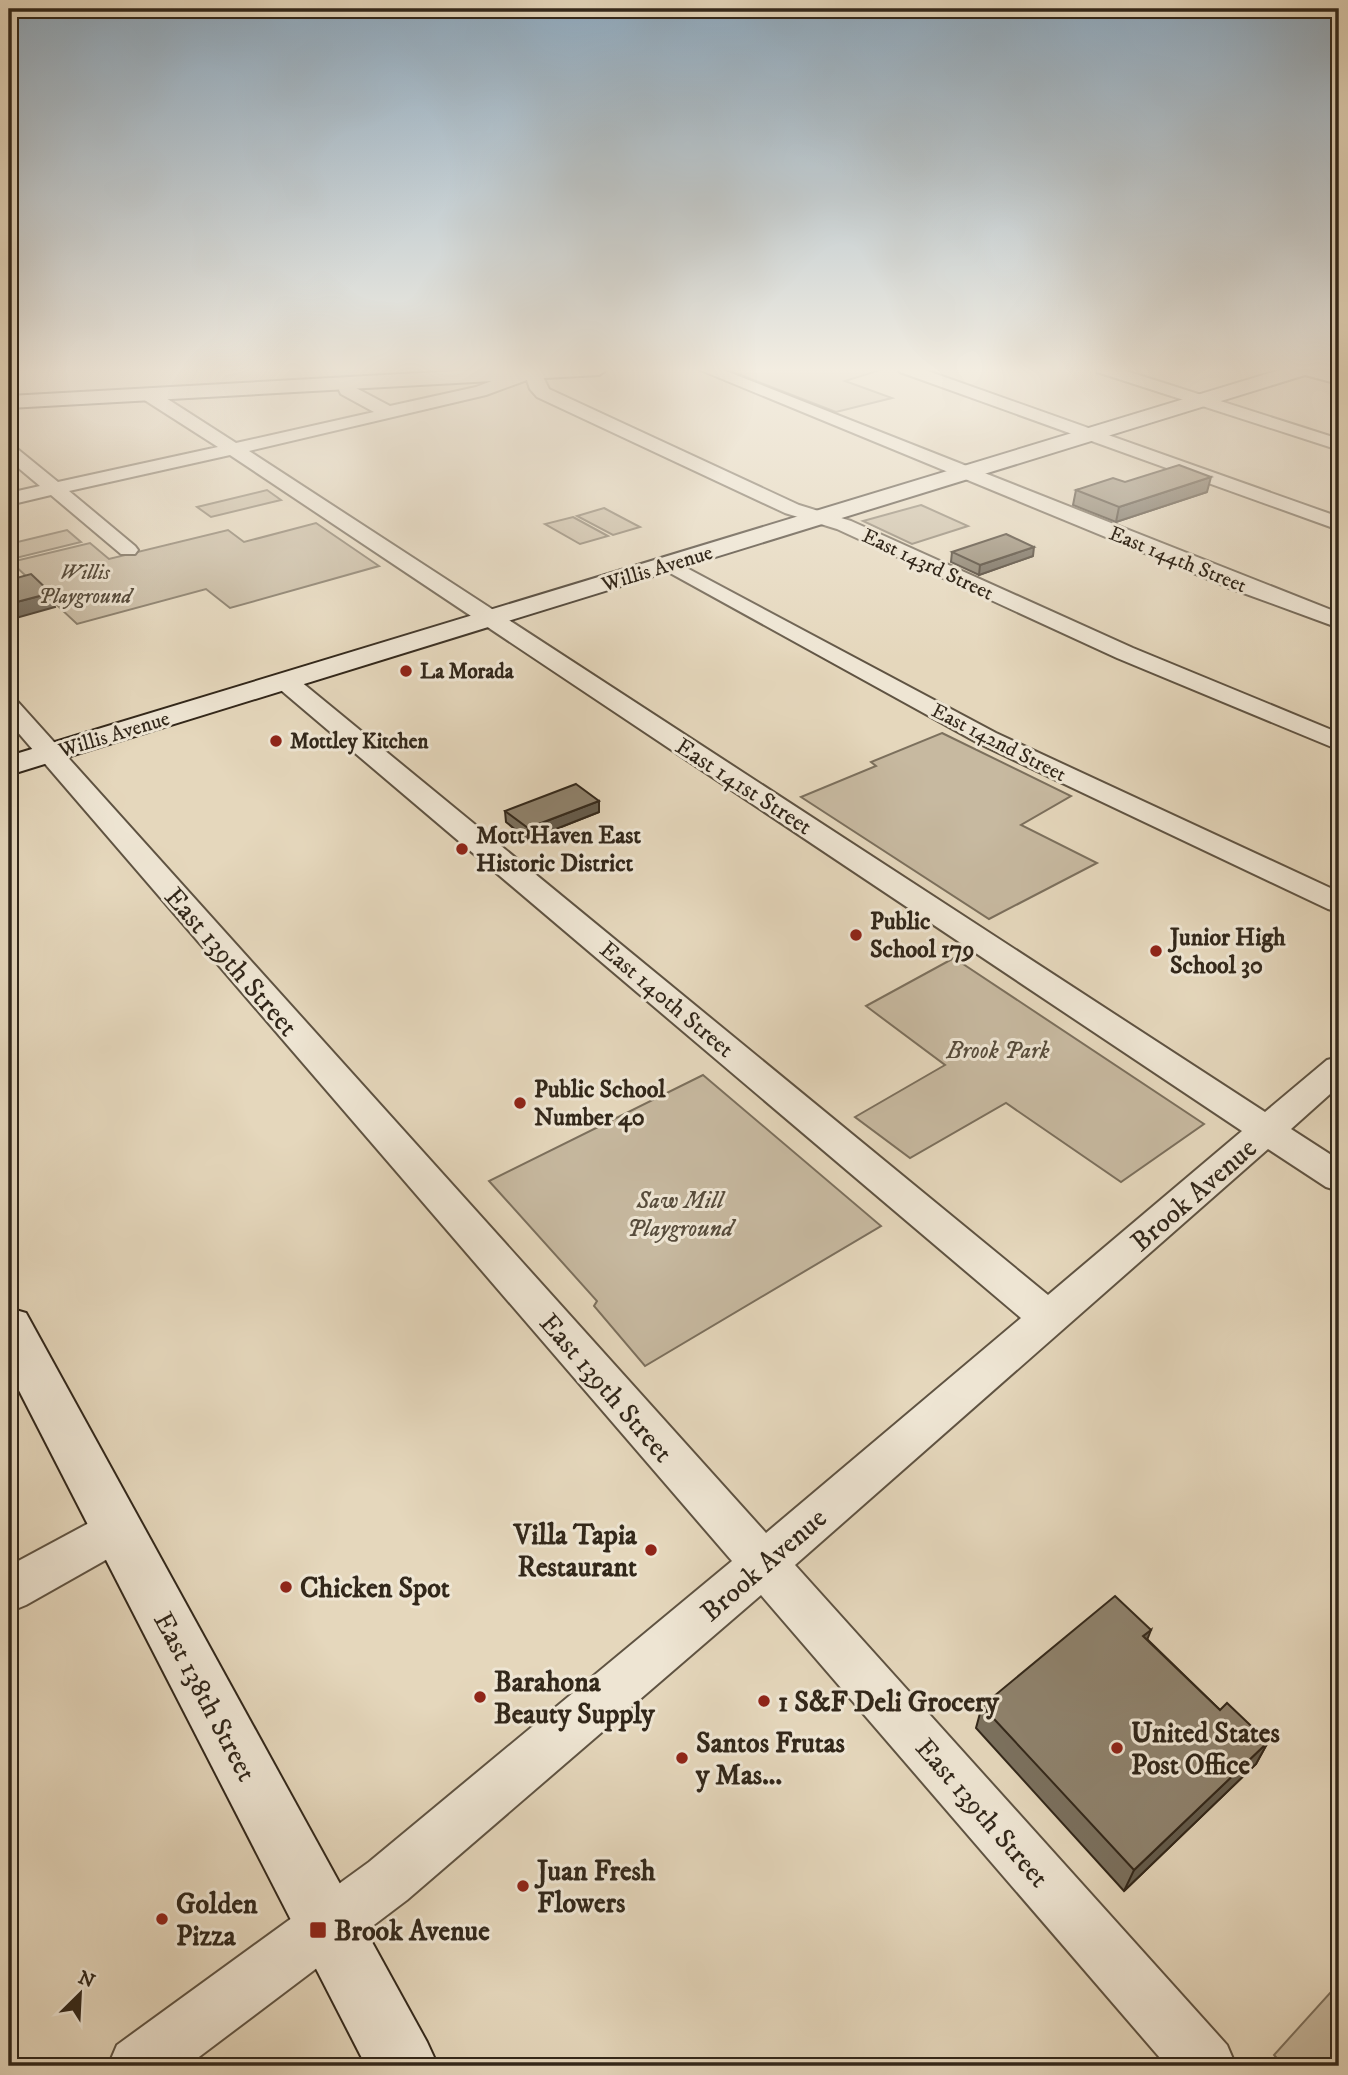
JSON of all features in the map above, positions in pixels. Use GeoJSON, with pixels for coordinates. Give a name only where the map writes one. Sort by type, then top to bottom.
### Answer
{"type":"FeatureCollection","features":[{"type":"Feature","properties":{"kind":"main road","name":"Willis Avenue"},"geometry":{"type":"LineString","coordinates":[[9,766],[992,466]]}},
{"type":"Feature","properties":{"kind":"main road","name":"East 138th Street"},"geometry":{"type":"LineString","coordinates":[[9,1326],[403,2066]]}},
{"type":"Feature","properties":{"kind":"street"},"geometry":{"type":"LineString","coordinates":[[27,466],[128,550]]}},
{"type":"Feature","properties":{"kind":"street"},"geometry":{"type":"LineString","coordinates":[[9,499],[158,466]]}},
{"type":"Feature","properties":{"kind":"street","name":"East 141st Street"},"geometry":{"type":"LineString","coordinates":[[259,466],[1339,1178]]}},
{"type":"Feature","properties":{"kind":"street","name":"East 143rd Street"},"geometry":{"type":"LineString","coordinates":[[708,466],[792,509],[844,525],[1153,666],[1339,742]]}},
{"type":"Feature","properties":{"kind":"street","name":"East 144th Street"},"geometry":{"type":"LineString","coordinates":[[945,466],[1339,621]]}},
{"type":"Feature","properties":{"kind":"street"},"geometry":{"type":"LineString","coordinates":[[1174,466],[1339,524]]}},
{"type":"Feature","properties":{"kind":"street","name":"East 142nd Street"},"geometry":{"type":"LineString","coordinates":[[668,564],[987,738],[1339,902]]}},
{"type":"Feature","properties":{"kind":"street","name":"East 140th Street"},"geometry":{"type":"LineString","coordinates":[[285,681],[1049,1318]]}},
{"type":"Feature","properties":{"kind":"street","name":"East 139th Street"},"geometry":{"type":"LineString","coordinates":[[9,707],[1206,2066]]}},
{"type":"Feature","properties":{"kind":"street","name":"Brook Avenue"},"geometry":{"type":"LineString","coordinates":[[138,2066],[388,1881],[764,1563],[1339,1068]]}},
{"type":"Feature","properties":{"kind":"street"},"geometry":{"type":"LineString","coordinates":[[9,1590],[118,1530]]}},
{"type":"Feature","properties":{"kind":"green space"},"geometry":{"type":"Polygon","coordinates":[[[267,490],[281,500],[211,517],[197,507],[267,490]]]}},
{"type":"Feature","properties":{"kind":"green space"},"geometry":{"type":"Polygon","coordinates":[[[921,505],[968,526],[912,544],[863,521],[921,505]]]}},
{"type":"Feature","properties":{"kind":"green space"},"geometry":{"type":"Polygon","coordinates":[[[604,508],[640,527],[613,535],[577,516],[604,508]]]}},
{"type":"Feature","properties":{"kind":"green space"},"geometry":{"type":"Polygon","coordinates":[[[573,517],[608,536],[580,544],[545,524],[573,517]]]}},
{"type":"Feature","properties":{"kind":"green space","name":"Willis Playground"},"geometry":{"type":"Polygon","coordinates":[[[316,523],[379,566],[230,608],[206,589],[77,624],[11,562],[90,543],[109,559],[228,530],[244,542],[316,523]]]}},
{"type":"Feature","properties":{"kind":"green space"},"geometry":{"type":"Polygon","coordinates":[[[67,530],[81,542],[16,558],[9,551],[9,544],[67,530]]]}},
{"type":"Feature","properties":{"kind":"green space"},"geometry":{"type":"Polygon","coordinates":[[[942,733],[1071,796],[1021,825],[1097,863],[989,919],[801,797],[876,766],[871,762],[942,733]]]}},
{"type":"Feature","properties":{"kind":"green space","name":"Brook Park"},"geometry":{"type":"Polygon","coordinates":[[[954,958],[1204,1124],[1121,1182],[1006,1103],[910,1158],[855,1117],[945,1065],[866,1006],[954,958]]]}},
{"type":"Feature","properties":{"kind":"green space","name":"Saw Mill Playground"},"geometry":{"type":"Polygon","coordinates":[[[703,1075],[881,1226],[645,1366],[594,1306],[597,1301],[489,1181],[703,1075]]]}},
{"type":"Feature","properties":{"kind":"green space"},"geometry":{"type":"Polygon","coordinates":[[[1339,1983],[1339,2066],[1284,2066],[1274,2055],[1339,1983]]]}},
{"type":"Feature","properties":{"kind":"building"},"geometry":{"type":"Polygon","coordinates":[[[1176,466],[1211,477],[1119,507],[1076,490],[1113,478],[1125,482],[1176,466]]]}},
{"type":"Feature","properties":{"kind":"building"},"geometry":{"type":"Polygon","coordinates":[[[1006,534],[1034,547],[980,565],[952,552],[1006,534]]]}},
{"type":"Feature","properties":{"kind":"building"},"geometry":{"type":"Polygon","coordinates":[[[31,574],[51,593],[9,604],[9,580],[31,574]]]}},
{"type":"Feature","properties":{"kind":"building"},"geometry":{"type":"Polygon","coordinates":[[[576,784],[599,801],[528,828],[505,811],[576,784]]]}},
{"type":"Feature","properties":{"kind":"building","name":"United States Post Office"},"geometry":{"type":"Polygon","coordinates":[[[1115,1596],[1151,1630],[1143,1636],[1220,1710],[1227,1703],[1268,1742],[1134,1870],[982,1706],[1115,1596]]]}},
{"type":"Feature","properties":{"kind":"place","name":"La Morada"},"geometry":{"type":"Point","coordinates":[406,671]}},
{"type":"Feature","properties":{"kind":"place","name":"Mottley Kitchen"},"geometry":{"type":"Point","coordinates":[276,741]}},
{"type":"Feature","properties":{"kind":"place","name":"Mott Haven East Historic District"},"geometry":{"type":"Point","coordinates":[462,849]}},
{"type":"Feature","properties":{"kind":"place","name":"Public School 179"},"geometry":{"type":"Point","coordinates":[856,935]}},
{"type":"Feature","properties":{"kind":"place","name":"Junior High School 30"},"geometry":{"type":"Point","coordinates":[1156,951]}},
{"type":"Feature","properties":{"kind":"place","name":"Public School Number 40"},"geometry":{"type":"Point","coordinates":[520,1103]}},
{"type":"Feature","properties":{"kind":"place","name":"Villa Tapia Restaurant"},"geometry":{"type":"Point","coordinates":[651,1550]}},
{"type":"Feature","properties":{"kind":"place","name":"Chicken Spot"},"geometry":{"type":"Point","coordinates":[286,1587]}},
{"type":"Feature","properties":{"kind":"place","name":"Barahona Beauty Supply"},"geometry":{"type":"Point","coordinates":[480,1697]}},
{"type":"Feature","properties":{"kind":"place","name":"1 S&F Deli Grocery"},"geometry":{"type":"Point","coordinates":[764,1701]}},
{"type":"Feature","properties":{"kind":"place","name":"United States Post Office"},"geometry":{"type":"Point","coordinates":[1117,1748]}},
{"type":"Feature","properties":{"kind":"place","name":"Santos Frutas y Mas..."},"geometry":{"type":"Point","coordinates":[682,1758]}},
{"type":"Feature","properties":{"kind":"place","name":"Juan Fresh Flowers"},"geometry":{"type":"Point","coordinates":[523,1886]}},
{"type":"Feature","properties":{"kind":"place","name":"Golden Pizza"},"geometry":{"type":"Point","coordinates":[162,1919]}},
{"type":"Feature","properties":{"kind":"place","name":"Brook Avenue"},"geometry":{"type":"Point","coordinates":[318,1930]}}]}
